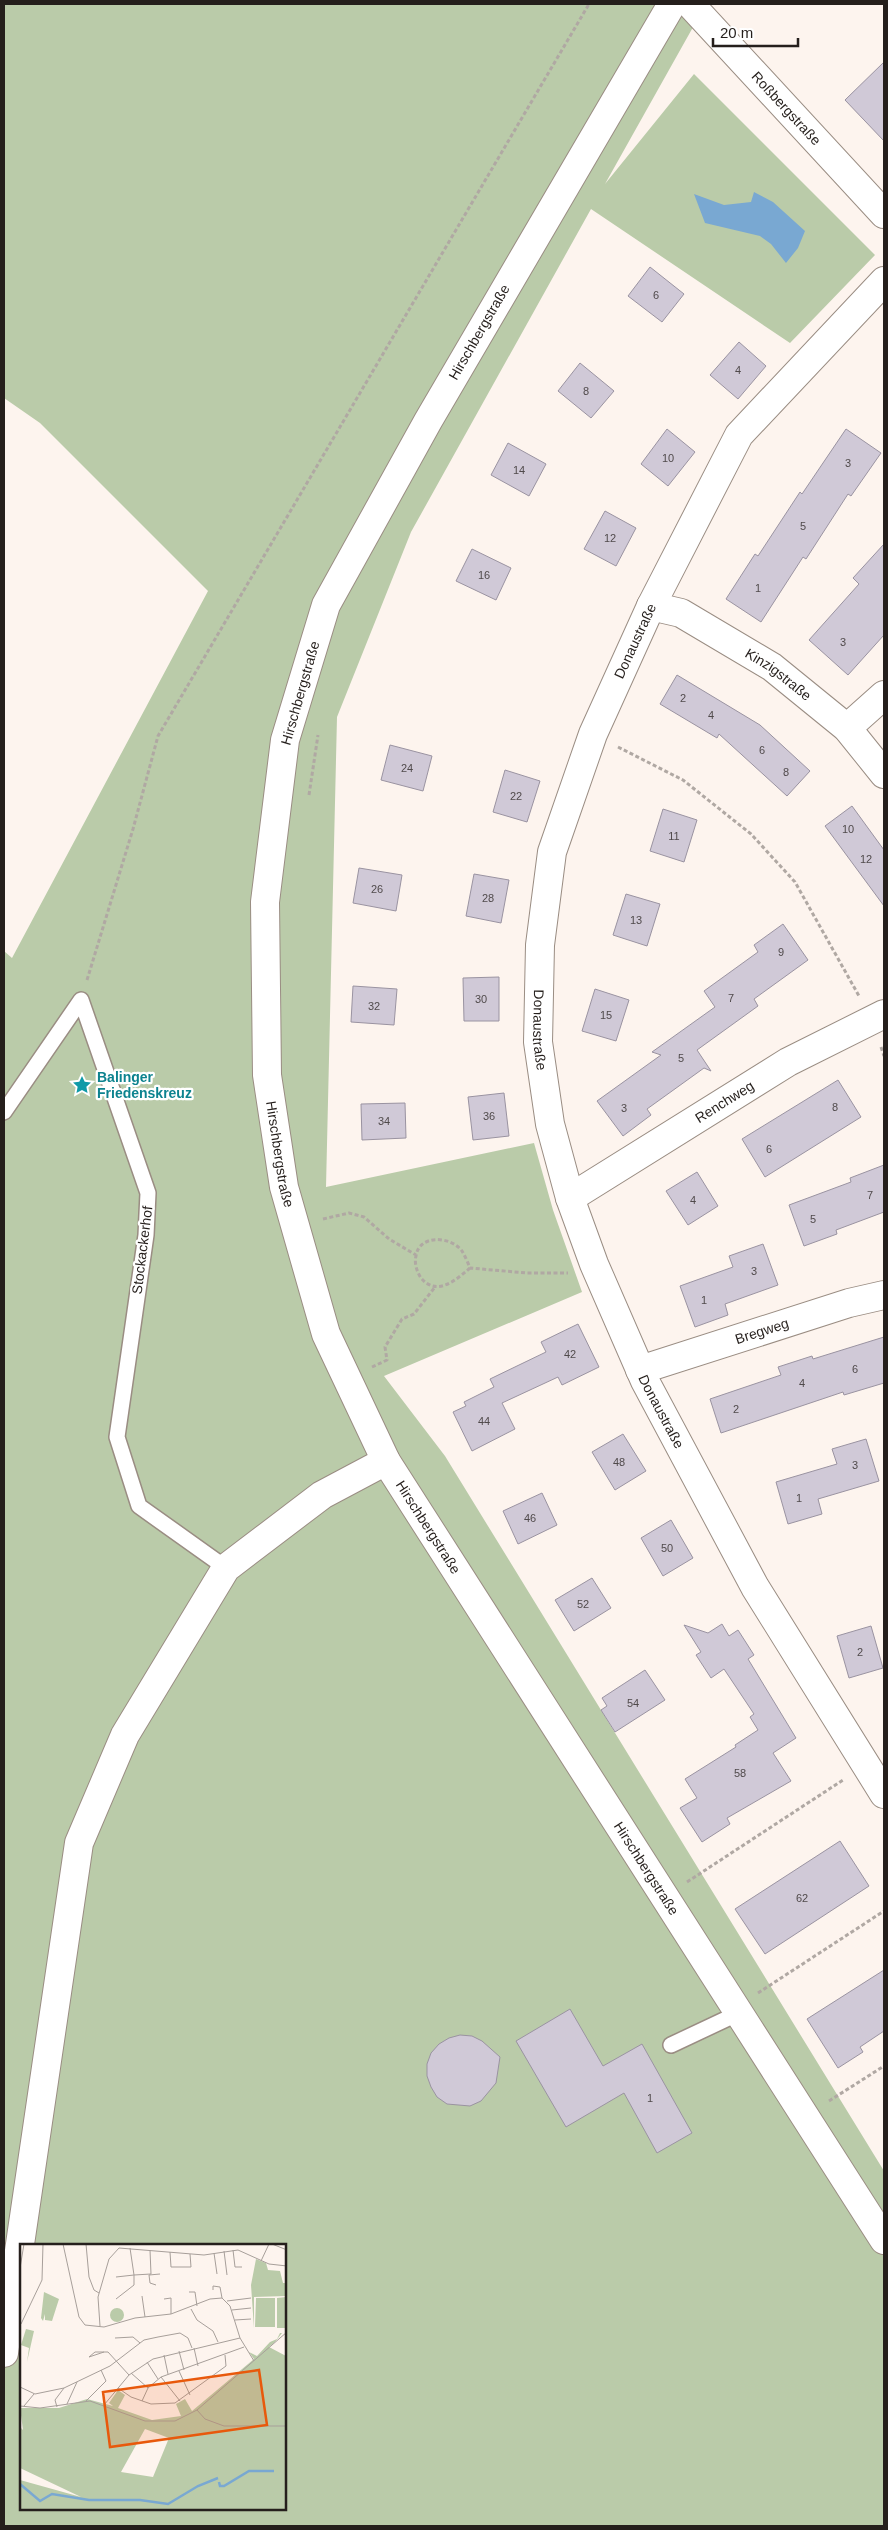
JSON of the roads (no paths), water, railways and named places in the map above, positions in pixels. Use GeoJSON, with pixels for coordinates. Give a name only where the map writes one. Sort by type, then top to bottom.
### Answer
{"type":"FeatureCollection","features":[{"type":"Feature","properties":{"kind":"street","name":"Hirschbergstraße"},"geometry":{"type":"LineString","coordinates":[[672,4],[433,412],[326,605],[285,740],[266,902],[268,1075],[284,1187],[326,1334],[386,1461],[746,2005],[884,2240]]}},
{"type":"Feature","properties":{"kind":"street","name":"Roßbergstraße"},"geometry":{"type":"LineString","coordinates":[[690,4],[884,214]]}},
{"type":"Feature","properties":{"kind":"street","name":"Donaustraße"},"geometry":{"type":"LineString","coordinates":[[884,280],[739,435],[651,606],[593,734],[552,852],[540,944],[538,1042],[550,1124],[570,1198],[594,1264],[640,1370],[755,1587],[884,1794]]}},
{"type":"Feature","properties":{"kind":"street","name":"Kinzigstraße"},"geometry":{"type":"LineString","coordinates":[[651,606],[681,613],[772,666],[847,728],[884,774]]}},
{"type":"Feature","properties":{"kind":"street"},"geometry":{"type":"LineString","coordinates":[[847,728],[884,695]]}},
{"type":"Feature","properties":{"kind":"street","name":"Renchweg"},"geometry":{"type":"LineString","coordinates":[[570,1198],[788,1062],[878,1017]]}},
{"type":"Feature","properties":{"kind":"street","name":"Bregweg"},"geometry":{"type":"LineString","coordinates":[[640,1370],[848,1303],[884,1295]]}},
{"type":"Feature","properties":{"kind":"street"},"geometry":{"type":"LineString","coordinates":[[20,2244],[79,1843],[126,1735],[226,1568],[322,1495],[386,1461]]}},
{"type":"Feature","properties":{"kind":"street"},"geometry":{"type":"LineString","coordinates":[[4,2353],[20,2244]]}},
{"type":"Feature","properties":{"kind":"lane","name":"Stockackerhof"},"geometry":{"type":"LineString","coordinates":[[4,1112],[80,1000],[148,1193],[146,1235],[117,1437],[140,1506],[226,1568]]}},
{"type":"Feature","properties":{"kind":"lane"},"geometry":{"type":"LineString","coordinates":[[671,2045],[746,2005]]}},
{"type":"Feature","properties":{"kind":"water"},"geometry":{"type":"Polygon","coordinates":[[[754,192],[773,202],[805,231],[798,248],[786,263],[771,244],[760,236],[705,223],[694,194],[724,205],[751,202],[754,192]]]}},
{"type":"Feature","properties":{"kind":"place","name":"Balinger Friedenskreuz"},"geometry":{"type":"Point","coordinates":[82,1085]}}]}
